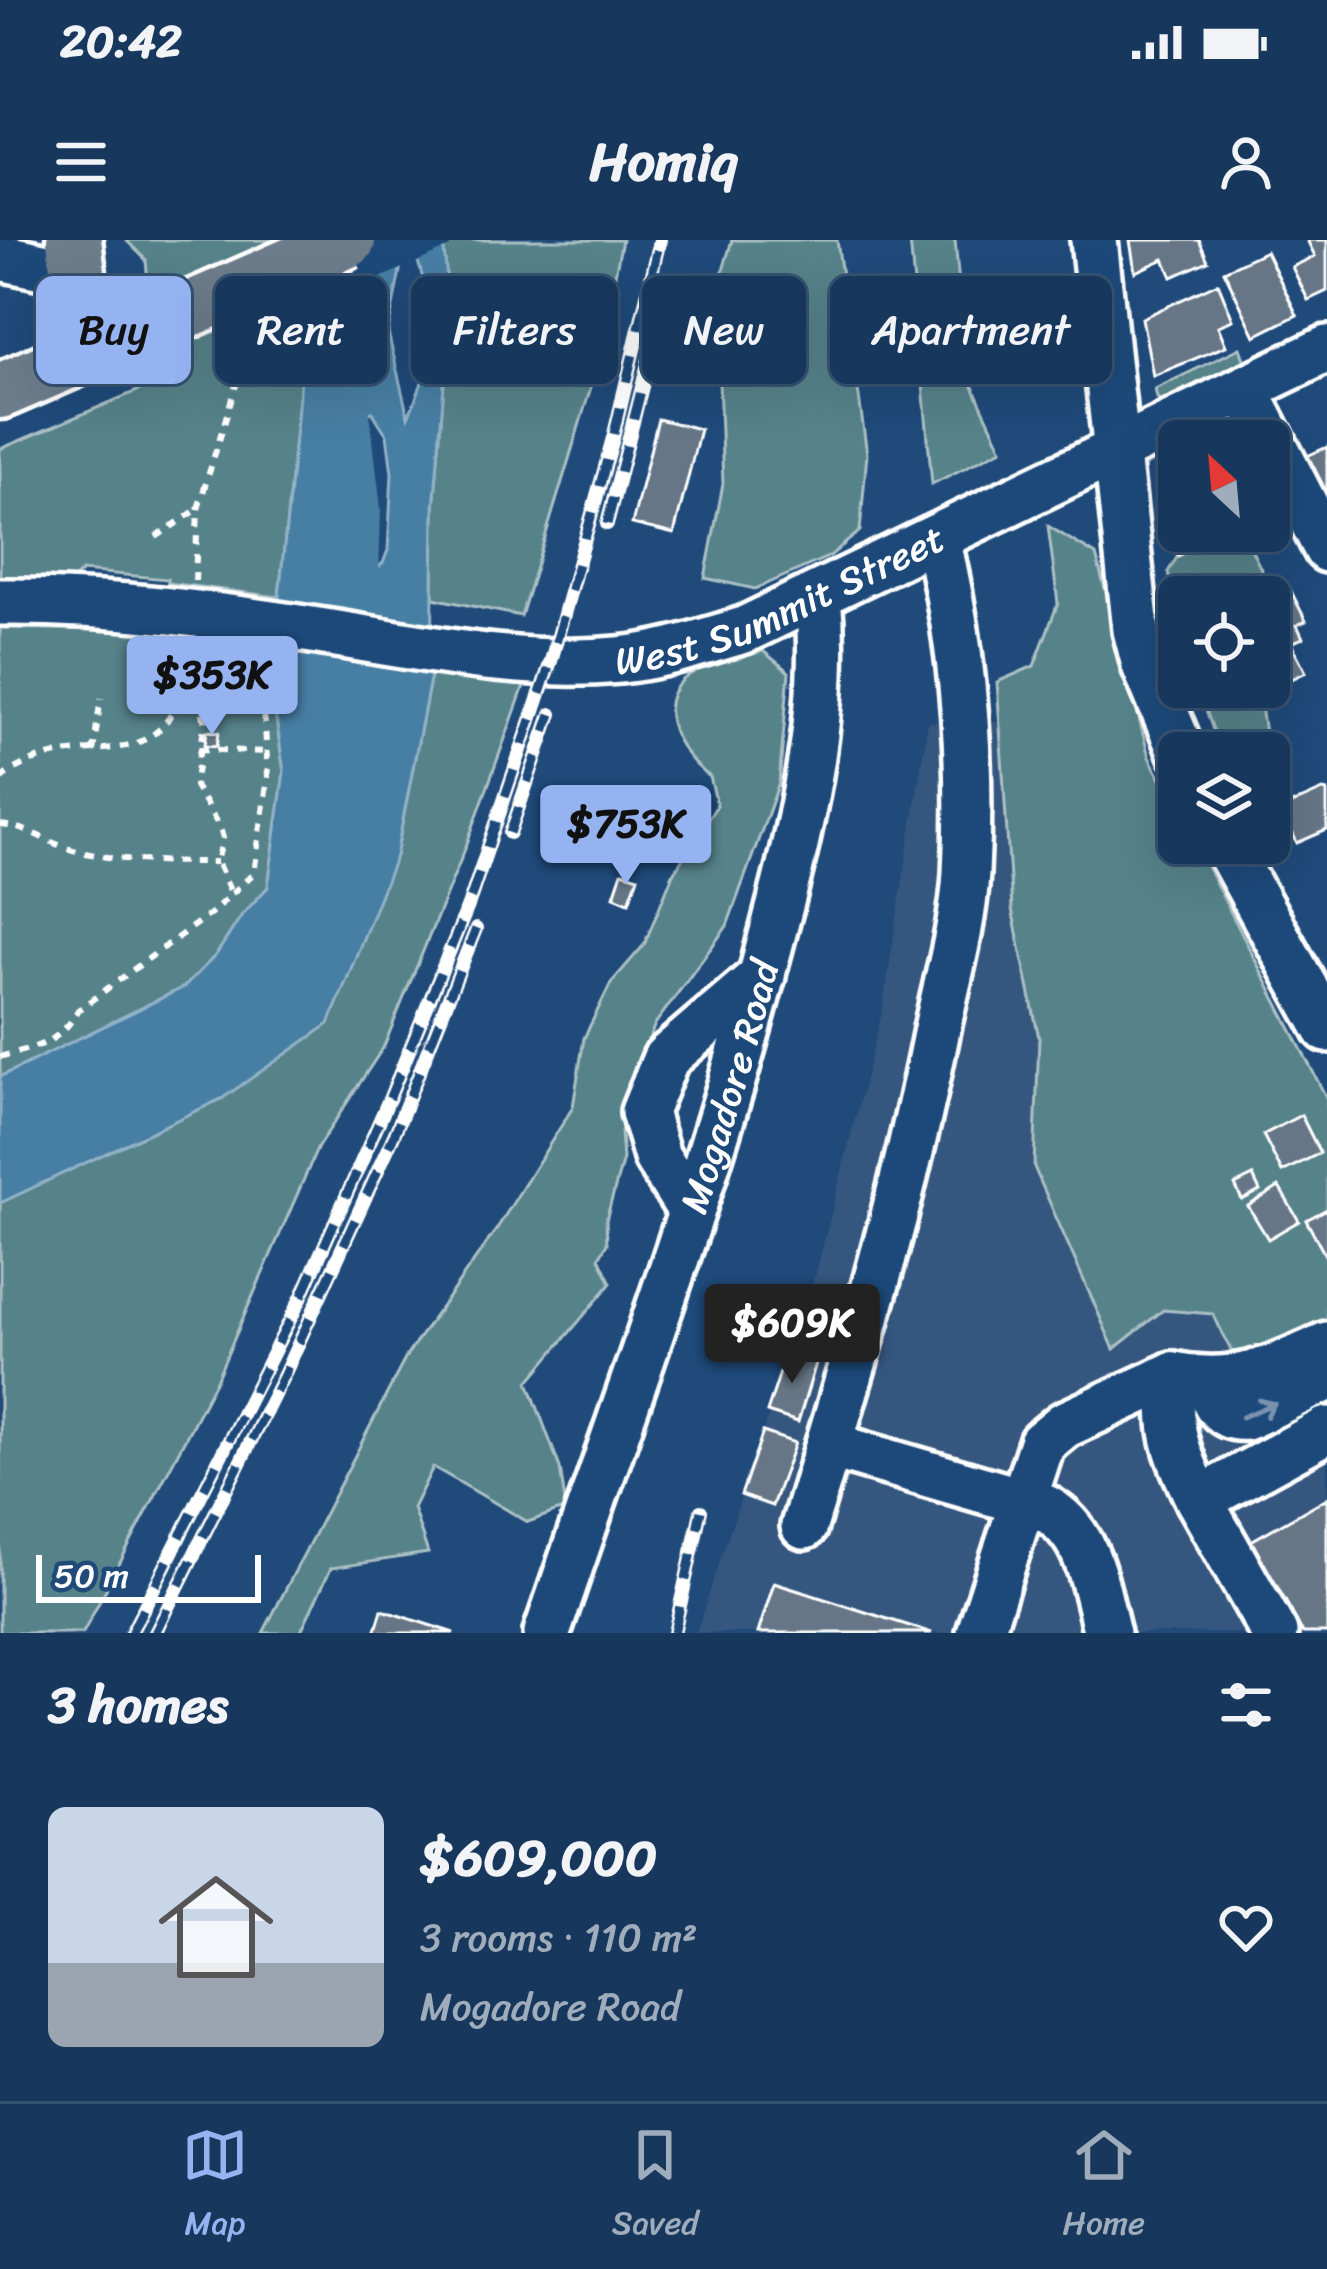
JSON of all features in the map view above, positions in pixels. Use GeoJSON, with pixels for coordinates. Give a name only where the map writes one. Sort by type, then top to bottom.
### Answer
{"type":"FeatureCollection","features":[{"type":"Feature","properties":{"kind":"main road"},"geometry":{"type":"LineString","coordinates":[[191,322],[210,317],[348,240]]}},
{"type":"Feature","properties":{"kind":"main road"},"geometry":{"type":"LineString","coordinates":[[0,391],[36,375]]}},
{"type":"Feature","properties":{"kind":"street"},"geometry":{"type":"LineString","coordinates":[[1094,240],[1136,629],[1145,665],[1173,732]]}},
{"type":"Feature","properties":{"kind":"street"},"geometry":{"type":"LineString","coordinates":[[0,257],[74,257]]}},
{"type":"Feature","properties":{"kind":"street","name":"West Summit Street"},"geometry":{"type":"LineString","coordinates":[[0,602],[77,602],[193,613],[255,640],[551,662],[622,660],[744,630],[1327,349]]}},
{"type":"Feature","properties":{"kind":"street"},"geometry":{"type":"LineString","coordinates":[[1246,389],[1327,549]]}},
{"type":"Feature","properties":{"kind":"street"},"geometry":{"type":"LineString","coordinates":[[804,1526],[873,1302],[923,1101],[965,878],[964,686],[937,539]]}},
{"type":"Feature","properties":{"kind":"street","name":"Mogadore Road"},"geometry":{"type":"LineString","coordinates":[[547,1633],[726,1108],[762,976],[807,780],[824,656],[818,596]]}},
{"type":"Feature","properties":{"kind":"street"},"geometry":{"type":"LineString","coordinates":[[1237,864],[1327,1029]]}},
{"type":"Feature","properties":{"kind":"street"},"geometry":{"type":"LineString","coordinates":[[691,1211],[657,1157],[644,1112],[666,1058],[762,976]]}},
{"type":"Feature","properties":{"kind":"street"},"geometry":{"type":"LineString","coordinates":[[980,1633],[1042,1443],[1064,1425],[1192,1378],[1258,1375],[1327,1345]]}},
{"type":"Feature","properties":{"kind":"street"},"geometry":{"type":"LineString","coordinates":[[1192,1378],[1224,1414],[1236,1418],[1246,1418],[1327,1378]]}},
{"type":"Feature","properties":{"kind":"street"},"geometry":{"type":"LineString","coordinates":[[1192,1378],[1168,1419],[1174,1447],[1274,1633]]}},
{"type":"Feature","properties":{"kind":"street"},"geometry":{"type":"LineString","coordinates":[[1199,1500],[1327,1430]]}},
{"type":"Feature","properties":{"kind":"street"},"geometry":{"type":"LineString","coordinates":[[829,1445],[1046,1508],[1064,1519],[1085,1552],[1107,1633]]}},
{"type":"Feature","properties":{"kind":"path"},"geometry":{"type":"LineString","coordinates":[[0,779],[47,754],[131,746],[162,728],[180,700],[193,613],[198,509],[236,385],[210,317]]}},
{"type":"Feature","properties":{"kind":"path"},"geometry":{"type":"LineString","coordinates":[[156,537],[198,509]]}},
{"type":"Feature","properties":{"kind":"path"},"geometry":{"type":"LineString","coordinates":[[0,1057],[51,1042],[78,1010],[232,895],[254,872],[268,777],[255,640]]}},
{"type":"Feature","properties":{"kind":"path"},"geometry":{"type":"LineString","coordinates":[[186,676],[205,721],[195,786],[220,828],[218,862],[232,895]]}},
{"type":"Feature","properties":{"kind":"path"},"geometry":{"type":"LineString","coordinates":[[93,752],[100,698]]}},
{"type":"Feature","properties":{"kind":"path"},"geometry":{"type":"LineString","coordinates":[[199,748],[266,752]]}},
{"type":"Feature","properties":{"kind":"path"},"geometry":{"type":"LineString","coordinates":[[0,825],[20,827],[71,850],[218,862]]}},
{"type":"Feature","properties":{"kind":"shaded area"},"geometry":{"type":"Polygon","coordinates":[[[315,240],[406,240],[388,332],[408,417],[421,384],[444,384],[434,509],[432,669],[396,856],[329,1024],[223,1098],[0,1203],[0,1077],[184,987],[216,955],[242,915],[268,887],[284,772],[266,652],[279,597],[300,384],[387,384],[387,276],[311,276],[315,240]],[[372,412],[358,416],[345,462],[348,509],[366,577],[383,563],[388,550],[392,473],[387,435],[372,412]]]}},
{"type":"Feature","properties":{"kind":"shaded area"},"geometry":{"type":"Polygon","coordinates":[[[411,240],[443,240],[447,276],[422,276],[411,240]]]}},
{"type":"Feature","properties":{"kind":"shaded area"},"geometry":{"type":"Polygon","coordinates":[[[928,722],[1000,722],[1012,909],[1039,1038],[1034,1167],[1163,1310],[1327,1324],[1327,1633],[696,1633],[816,1273],[882,1012],[928,722]]]}},
{"type":"Feature","properties":{"kind":"green space"},"geometry":{"type":"Polygon","coordinates":[[[126,240],[315,240],[311,276],[215,276],[215,384],[300,384],[279,597],[82,571],[70,584],[0,583],[0,449],[154,384],[191,384],[191,276],[147,276],[146,260],[126,240]]]}},
{"type":"Feature","properties":{"kind":"green space"},"geometry":{"type":"Polygon","coordinates":[[[453,240],[622,240],[615,276],[446,276],[443,244],[453,240]]]}},
{"type":"Feature","properties":{"kind":"green space"},"geometry":{"type":"Polygon","coordinates":[[[732,240],[837,240],[842,276],[830,276],[830,384],[857,384],[867,454],[860,531],[830,556],[755,589],[705,578],[723,484],[719,384],[806,384],[806,276],[721,276],[732,240]]]}},
{"type":"Feature","properties":{"kind":"green space"},"geometry":{"type":"Polygon","coordinates":[[[910,240],[955,240],[958,276],[913,276],[910,240]]]}},
{"type":"Feature","properties":{"kind":"green space"},"geometry":{"type":"Polygon","coordinates":[[[1240,348],[1246,365],[1157,398],[1155,389],[1240,348]]]}},
{"type":"Feature","properties":{"kind":"green space"},"geometry":{"type":"Polygon","coordinates":[[[444,384],[592,384],[521,616],[433,598],[444,384]]]}},
{"type":"Feature","properties":{"kind":"green space"},"geometry":{"type":"Polygon","coordinates":[[[923,384],[972,384],[1002,449],[932,484],[923,384]]]}},
{"type":"Feature","properties":{"kind":"green space"},"geometry":{"type":"Polygon","coordinates":[[[1048,526],[1096,555],[1149,757],[1158,774],[1158,864],[1206,864],[1327,1099],[1327,1324],[1239,1366],[1213,1314],[1163,1310],[1114,1349],[1034,1167],[1039,1038],[1012,909],[997,682],[1034,666],[1058,603],[1048,526]]]}},
{"type":"Feature","properties":{"kind":"green space"},"geometry":{"type":"Polygon","coordinates":[[[1252,552],[1264,576],[1169,576],[1178,556],[1252,552]]]}},
{"type":"Feature","properties":{"kind":"green space"},"geometry":{"type":"Polygon","coordinates":[[[0,628],[109,630],[198,640],[199,634],[253,641],[253,650],[266,652],[284,772],[268,887],[242,915],[216,955],[184,987],[0,1077],[0,628]]]}},
{"type":"Feature","properties":{"kind":"green space"},"geometry":{"type":"Polygon","coordinates":[[[763,651],[789,672],[779,783],[727,926],[655,1024],[638,1066],[621,1132],[623,1159],[606,1220],[607,1244],[599,1258],[611,1283],[528,1382],[560,1468],[566,1508],[528,1522],[433,1467],[413,1508],[428,1553],[331,1568],[300,1633],[263,1633],[407,1355],[496,1230],[573,1107],[584,1038],[611,983],[644,945],[673,874],[717,805],[710,777],[686,753],[671,724],[673,694],[698,670],[763,651]]]}},
{"type":"Feature","properties":{"kind":"green space"},"geometry":{"type":"Polygon","coordinates":[[[432,669],[524,686],[465,849],[384,1046],[318,1147],[216,1380],[83,1633],[0,1633],[0,1203],[223,1098],[396,856],[432,669]]]}},
{"type":"Feature","properties":{"kind":"green space"},"geometry":{"type":"Polygon","coordinates":[[[1205,708],[1261,708],[1265,732],[1214,732],[1205,708]]]}},
{"type":"Feature","properties":{"kind":"pier"},"geometry":{"type":"Polygon","coordinates":[[[309,240],[449,240],[450,247],[413,264],[409,254],[407,266],[385,276],[306,276],[309,240]]]}},
{"type":"Feature","properties":{"kind":"building"},"geometry":{"type":"Polygon","coordinates":[[[1130,240],[1199,240],[1208,261],[1172,277],[1164,259],[1135,272],[1130,240]]]}},
{"type":"Feature","properties":{"kind":"building"},"geometry":{"type":"Polygon","coordinates":[[[1307,240],[1327,240],[1327,291],[1308,300],[1292,267],[1315,256],[1307,240]]]}},
{"type":"Feature","properties":{"kind":"building"},"geometry":{"type":"Polygon","coordinates":[[[1266,251],[1297,315],[1255,336],[1224,271],[1266,251]]]}},
{"type":"Feature","properties":{"kind":"building"},"geometry":{"type":"Polygon","coordinates":[[[1218,283],[1233,320],[1218,326],[1226,346],[1153,376],[1142,318],[1218,283]]]}},
{"type":"Feature","properties":{"kind":"building"},"geometry":{"type":"Polygon","coordinates":[[[658,419],[700,429],[674,534],[632,524],[658,419]]]}},
{"type":"Feature","properties":{"kind":"building"},"geometry":{"type":"Polygon","coordinates":[[[1327,447],[1327,502],[1305,457],[1327,447]]]}},
{"type":"Feature","properties":{"kind":"building"},"geometry":{"type":"Polygon","coordinates":[[[1290,589],[1306,621],[1297,625],[1303,638],[1291,643],[1306,672],[1290,680],[1290,589]]]}},
{"type":"Feature","properties":{"kind":"building"},"geometry":{"type":"Polygon","coordinates":[[[207,731],[219,732],[217,746],[205,745],[207,731]]]}},
{"type":"Feature","properties":{"kind":"building"},"geometry":{"type":"Polygon","coordinates":[[[1327,791],[1327,830],[1297,843],[1290,827],[1290,805],[1327,791]]]}},
{"type":"Feature","properties":{"kind":"building"},"geometry":{"type":"Polygon","coordinates":[[[635,836],[646,840],[641,853],[630,849],[635,836]]]}},
{"type":"Feature","properties":{"kind":"building"},"geometry":{"type":"Polygon","coordinates":[[[622,872],[638,877],[629,902],[614,896],[622,872]]]}},
{"type":"Feature","properties":{"kind":"building"},"geometry":{"type":"Polygon","coordinates":[[[1301,1115],[1320,1153],[1282,1172],[1263,1135],[1301,1115]]]}},
{"type":"Feature","properties":{"kind":"building"},"geometry":{"type":"Polygon","coordinates":[[[1253,1176],[1260,1191],[1242,1200],[1235,1185],[1253,1176]]]}},
{"type":"Feature","properties":{"kind":"building"},"geometry":{"type":"Polygon","coordinates":[[[1279,1187],[1299,1221],[1268,1239],[1248,1206],[1279,1187]]]}},
{"type":"Feature","properties":{"kind":"building"},"geometry":{"type":"Polygon","coordinates":[[[1327,1209],[1327,1257],[1326,1257],[1306,1220],[1327,1209]]]}},
{"type":"Feature","properties":{"kind":"building"},"geometry":{"type":"Polygon","coordinates":[[[787,1351],[817,1360],[798,1422],[767,1412],[787,1351]]]}},
{"type":"Feature","properties":{"kind":"building"},"geometry":{"type":"Polygon","coordinates":[[[763,1432],[795,1443],[772,1506],[741,1495],[763,1432]]]}},
{"type":"Feature","properties":{"kind":"building"},"geometry":{"type":"Polygon","coordinates":[[[1327,1498],[1327,1633],[1303,1633],[1251,1541],[1327,1498]]]}},
{"type":"Feature","properties":{"kind":"building"},"geometry":{"type":"Polygon","coordinates":[[[774,1583],[932,1633],[758,1633],[774,1583]]]}},
{"type":"Feature","properties":{"kind":"building"},"geometry":{"type":"Polygon","coordinates":[[[382,1610],[454,1633],[375,1633],[382,1610]]]}},
{"type":"Feature","properties":{"kind":"waterway"},"geometry":{"type":"LineString","coordinates":[[339,384],[354,510],[351,609]]}},
{"type":"Feature","properties":{"kind":"railway"},"geometry":{"type":"LineString","coordinates":[[131,1633],[301,1298],[468,906],[551,661],[613,438],[660,240]]}},
{"type":"Feature","properties":{"kind":"railway"},"geometry":{"type":"LineString","coordinates":[[607,524],[643,384]]}},
{"type":"Feature","properties":{"kind":"railway"},"geometry":{"type":"LineString","coordinates":[[510,833],[551,714]]}},
{"type":"Feature","properties":{"kind":"railway"},"geometry":{"type":"LineString","coordinates":[[155,1633],[284,1375],[395,1133],[476,929]]}},
{"type":"Feature","properties":{"kind":"railway"},"geometry":{"type":"LineString","coordinates":[[674,1633],[701,1511]]}}]}
